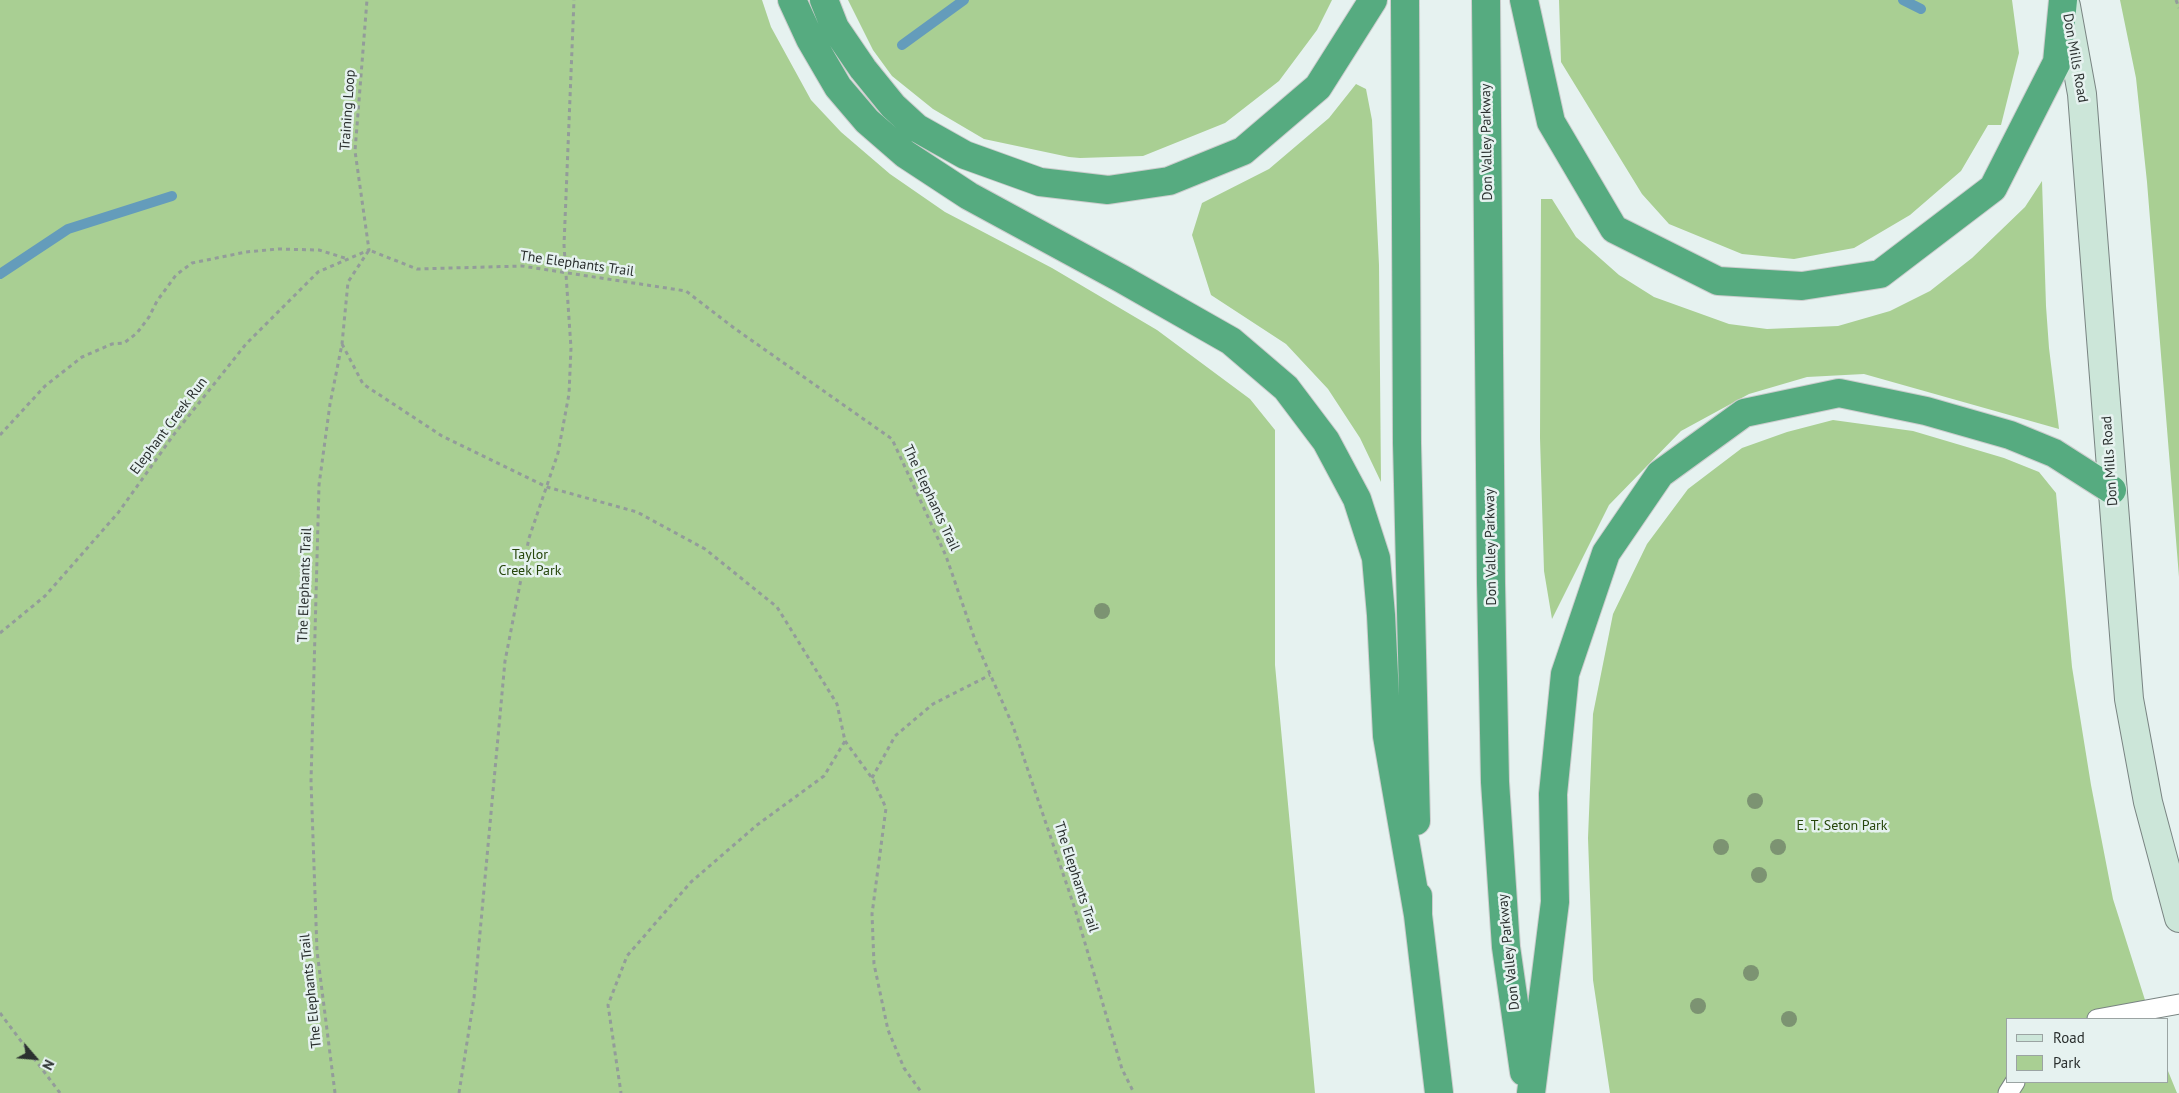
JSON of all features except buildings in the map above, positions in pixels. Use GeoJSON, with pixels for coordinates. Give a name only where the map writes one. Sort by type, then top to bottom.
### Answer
{"type":"FeatureCollection","features":[{"type":"Feature","properties":{"kind":"highway"},"geometry":{"type":"LineString","coordinates":[[792,0],[810,39],[838,87],[867,122],[905,154],[969,196],[1231,341],[1286,388],[1326,442],[1357,498],[1376,558],[1387,736],[1418,915],[1440,1093]]}},
{"type":"Feature","properties":{"kind":"highway"},"geometry":{"type":"LineString","coordinates":[[824,0],[835,28],[863,69],[893,106],[917,128],[965,155],[1040,182],[1108,190],[1169,181],[1242,151],[1318,87],[1373,0]]}},
{"type":"Feature","properties":{"kind":"highway"},"geometry":{"type":"LineString","coordinates":[[1405,0],[1407,453],[1418,915]]}},
{"type":"Feature","properties":{"kind":"highway","name":"Don Valley Parkway"},"geometry":{"type":"LineString","coordinates":[[1486,0],[1495,782],[1506,947],[1529,1093]]}},
{"type":"Feature","properties":{"kind":"highway"},"geometry":{"type":"LineString","coordinates":[[1524,0],[1552,122],[1614,228],[1718,281],[1802,286],[1880,274],[1993,188],[2057,62],[2064,0]]}},
{"type":"Feature","properties":{"kind":"highway"},"geometry":{"type":"LineString","coordinates":[[1529,1093],[1554,902],[1553,794],[1565,674],[1606,553],[1660,474],[1744,414],[1839,393],[1926,411],[2010,435],[2054,453],[2112,490]]}},
{"type":"Feature","properties":{"kind":"main road","name":"Don Mills Road"},"geometry":{"type":"LineString","coordinates":[[2064,0],[2082,94],[2129,699],[2148,802],[2179,918]]}},
{"type":"Feature","properties":{"kind":"lane"},"geometry":{"type":"LineString","coordinates":[[2102,1018],[2179,1004]]}},
{"type":"Feature","properties":{"kind":"path","name":"Training Loop"},"geometry":{"type":"LineString","coordinates":[[367,0],[355,151],[369,250]]}},
{"type":"Feature","properties":{"kind":"path"},"geometry":{"type":"LineString","coordinates":[[459,1093],[474,998],[505,661],[529,538],[558,453],[569,394],[571,348],[564,244],[574,0]]}},
{"type":"Feature","properties":{"kind":"path"},"geometry":{"type":"LineString","coordinates":[[2176,0],[2179,8]]}},
{"type":"Feature","properties":{"kind":"path"},"geometry":{"type":"LineString","coordinates":[[0,435],[45,386],[82,357],[112,344],[124,343],[137,333],[176,275],[192,263],[237,253],[278,249],[319,250],[349,259]]}},
{"type":"Feature","properties":{"kind":"path","name":"Elephant Creek Run"},"geometry":{"type":"LineString","coordinates":[[0,633],[45,596],[118,513],[175,433],[246,344],[318,272],[369,250]]}},
{"type":"Feature","properties":{"kind":"path","name":"The Elephants Trail"},"geometry":{"type":"LineString","coordinates":[[336,1093],[317,951],[311,781],[319,486],[330,404],[342,344],[348,282],[369,250],[417,269],[522,266],[686,291],[734,328],[892,439],[946,556],[975,640],[1013,726],[1075,909],[1122,1069],[1134,1093]]}},
{"type":"Feature","properties":{"kind":"path"},"geometry":{"type":"LineString","coordinates":[[342,344],[363,384],[442,436],[547,487],[637,512],[705,549],[777,607],[837,704],[845,741],[872,778],[886,808],[872,914],[874,964],[888,1030],[904,1068],[922,1093]]}},
{"type":"Feature","properties":{"kind":"path"},"geometry":{"type":"LineString","coordinates":[[872,778],[895,736],[933,704],[990,675]]}},
{"type":"Feature","properties":{"kind":"path"},"geometry":{"type":"LineString","coordinates":[[621,1093],[608,1005],[627,956],[691,882],[757,825],[824,776],[845,741]]}},
{"type":"Feature","properties":{"kind":"path"},"geometry":{"type":"LineString","coordinates":[[0,1013],[60,1093]]}},
{"type":"Feature","properties":{"kind":"green space","name":"Taylor Creek Park"},"geometry":{"type":"Polygon","coordinates":[[[0,0],[762,0],[771,27],[811,100],[841,132],[890,174],[945,212],[1052,268],[1157,330],[1250,399],[1275,430],[1275,665],[1315,1093],[0,1093],[0,0]]]}},
{"type":"Feature","properties":{"kind":"green space"},"geometry":{"type":"Polygon","coordinates":[[[848,0],[1332,0],[1317,30],[1279,81],[1225,123],[1143,156],[1080,158],[984,139],[933,109],[892,76],[873,50],[848,0]]]}},
{"type":"Feature","properties":{"kind":"green space"},"geometry":{"type":"Polygon","coordinates":[[[1559,0],[2012,0],[2019,53],[2001,125],[1988,125],[1961,171],[1910,215],[1854,248],[1794,259],[1742,254],[1669,224],[1642,194],[1561,62],[1559,0]]]}},
{"type":"Feature","properties":{"kind":"green space"},"geometry":{"type":"Polygon","coordinates":[[[2120,0],[2179,0],[2179,577],[2147,182],[2136,78],[2120,0]]]}},
{"type":"Feature","properties":{"kind":"green space"},"geometry":{"type":"Polygon","coordinates":[[[1356,84],[1366,89],[1372,120],[1379,265],[1381,482],[1360,438],[1328,389],[1286,344],[1211,295],[1192,235],[1202,203],[1269,169],[1329,118],[1356,84]]]}},
{"type":"Feature","properties":{"kind":"green space"},"geometry":{"type":"Polygon","coordinates":[[[2042,181],[2046,306],[2059,429],[1864,374],[1807,377],[1749,394],[1681,431],[1609,505],[1552,619],[1544,571],[1540,438],[1541,199],[1552,199],[1576,237],[1619,275],[1654,297],[1729,324],[1767,329],[1838,326],[1890,311],[1930,291],[1972,258],[2025,207],[2042,181]]]}},
{"type":"Feature","properties":{"kind":"green space","name":"E. T. Seton Park"},"geometry":{"type":"Polygon","coordinates":[[[1833,420],[1913,431],[2004,458],[2039,472],[2056,493],[2072,667],[2091,785],[2113,899],[2151,1018],[2006,1018],[2006,1083],[2169,1083],[2169,1073],[2177,1093],[1610,1093],[1593,980],[1588,838],[1593,714],[1613,614],[1647,544],[1688,489],[1742,448],[1787,432],[1833,420]]]}},
{"type":"Feature","properties":{"kind":"waterway"},"geometry":{"type":"LineString","coordinates":[[902,45],[964,0]]}},
{"type":"Feature","properties":{"kind":"waterway"},"geometry":{"type":"LineString","coordinates":[[1903,0],[1921,9]]}},
{"type":"Feature","properties":{"kind":"waterway"},"geometry":{"type":"LineString","coordinates":[[0,274],[68,229],[172,196]]}}]}
